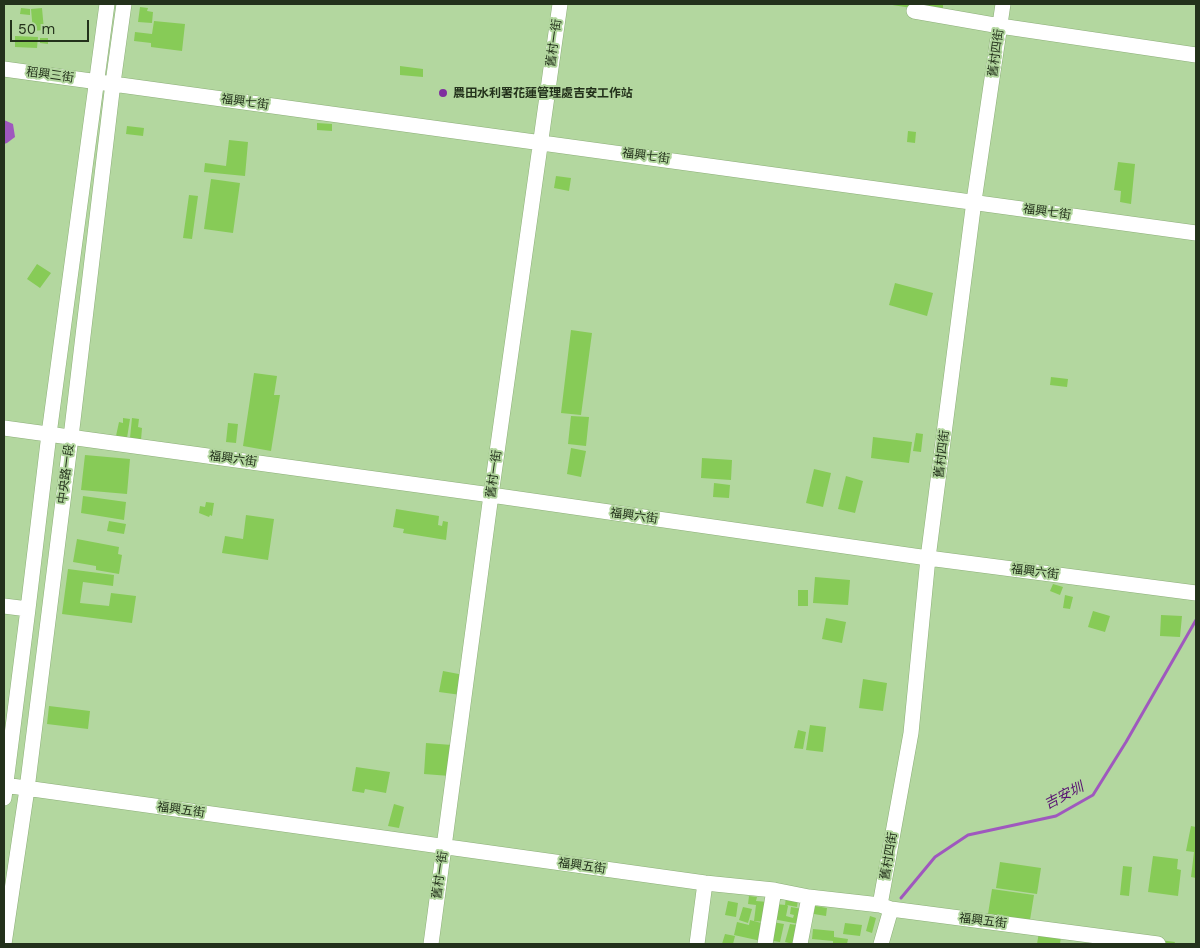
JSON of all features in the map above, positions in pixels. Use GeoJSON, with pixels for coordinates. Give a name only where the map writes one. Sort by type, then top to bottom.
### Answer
{"type":"FeatureCollection","features":[{"type":"Feature","properties":{"kind":"street","name":"中央路一段"},"geometry":{"type":"LineString","coordinates":[[4,790],[95,81],[107,4]]}},
{"type":"Feature","properties":{"kind":"street","name":"中央路一段"},"geometry":{"type":"LineString","coordinates":[[4,944],[27,789],[71,437],[112,84],[124,4]]}},
{"type":"Feature","properties":{"kind":"street","name":"舊村一街"},"geometry":{"type":"LineString","coordinates":[[431,944],[491,495],[560,4]]}},
{"type":"Feature","properties":{"kind":"street","name":"舊村四街"},"geometry":{"type":"LineString","coordinates":[[880,944],[911,733],[928,558],[974,202],[1003,4]]}},
{"type":"Feature","properties":{"kind":"street"},"geometry":{"type":"LineString","coordinates":[[914,11],[1000,26],[1196,55]]}},
{"type":"Feature","properties":{"kind":"street","name":"稻興三街"},"geometry":{"type":"LineString","coordinates":[[4,68],[95,81]]}},
{"type":"Feature","properties":{"kind":"street","name":"福興七街"},"geometry":{"type":"LineString","coordinates":[[95,81],[1196,233]]}},
{"type":"Feature","properties":{"kind":"street","name":"福興六街"},"geometry":{"type":"LineString","coordinates":[[4,428],[491,495],[928,558],[1196,593]]}},
{"type":"Feature","properties":{"kind":"street"},"geometry":{"type":"LineString","coordinates":[[4,606],[28,610]]}},
{"type":"Feature","properties":{"kind":"street","name":"福興五街"},"geometry":{"type":"LineString","coordinates":[[4,790],[27,789],[705,883],[774,890],[808,897],[886,907],[1064,938],[1158,944]]}},
{"type":"Feature","properties":{"kind":"street"},"geometry":{"type":"LineString","coordinates":[[697,944],[705,883]]}},
{"type":"Feature","properties":{"kind":"street"},"geometry":{"type":"LineString","coordinates":[[765,944],[774,890]]}},
{"type":"Feature","properties":{"kind":"street"},"geometry":{"type":"LineString","coordinates":[[800,944],[808,897]]}},
{"type":"Feature","properties":{"kind":"shaded area"},"geometry":{"type":"Polygon","coordinates":[[[4,120],[13,124],[15,137],[4,144],[4,120]]]}},
{"type":"Feature","properties":{"kind":"building"},"geometry":{"type":"Polygon","coordinates":[[[886,4],[943,4],[943,9],[924,10],[886,4]]]}},
{"type":"Feature","properties":{"kind":"building"},"geometry":{"type":"Polygon","coordinates":[[[140,7],[148,8],[147,11],[153,12],[152,23],[138,22],[140,7]]]}},
{"type":"Feature","properties":{"kind":"building"},"geometry":{"type":"Polygon","coordinates":[[[21,8],[30,9],[30,15],[20,14],[21,8]]]}},
{"type":"Feature","properties":{"kind":"building"},"geometry":{"type":"Polygon","coordinates":[[[42,8],[44,30],[33,31],[31,9],[42,8]]]}},
{"type":"Feature","properties":{"kind":"building"},"geometry":{"type":"Polygon","coordinates":[[[154,21],[185,24],[182,51],[151,47],[151,43],[134,41],[135,32],[152,34],[154,21]]]}},
{"type":"Feature","properties":{"kind":"building"},"geometry":{"type":"Polygon","coordinates":[[[20,28],[30,29],[30,34],[20,33],[20,28]]]}},
{"type":"Feature","properties":{"kind":"building"},"geometry":{"type":"Polygon","coordinates":[[[15,36],[38,37],[37,48],[15,47],[15,36]]]}},
{"type":"Feature","properties":{"kind":"building"},"geometry":{"type":"Polygon","coordinates":[[[40,38],[48,38],[48,44],[40,43],[40,38]]]}},
{"type":"Feature","properties":{"kind":"building"},"geometry":{"type":"Polygon","coordinates":[[[400,66],[423,69],[423,77],[400,75],[400,66]]]}},
{"type":"Feature","properties":{"kind":"building"},"geometry":{"type":"Polygon","coordinates":[[[317,123],[332,124],[332,131],[317,130],[317,123]]]}},
{"type":"Feature","properties":{"kind":"building"},"geometry":{"type":"Polygon","coordinates":[[[127,126],[144,128],[143,136],[126,134],[127,126]]]}},
{"type":"Feature","properties":{"kind":"building"},"geometry":{"type":"Polygon","coordinates":[[[908,131],[916,132],[915,143],[907,142],[908,131]]]}},
{"type":"Feature","properties":{"kind":"building"},"geometry":{"type":"Polygon","coordinates":[[[229,140],[248,142],[245,176],[204,172],[205,163],[226,166],[229,140]]]}},
{"type":"Feature","properties":{"kind":"building"},"geometry":{"type":"Polygon","coordinates":[[[1118,162],[1135,164],[1131,204],[1120,202],[1121,191],[1114,190],[1118,162]]]}},
{"type":"Feature","properties":{"kind":"building"},"geometry":{"type":"Polygon","coordinates":[[[556,176],[571,178],[569,191],[554,188],[556,176]]]}},
{"type":"Feature","properties":{"kind":"building"},"geometry":{"type":"Polygon","coordinates":[[[211,179],[240,183],[233,233],[204,229],[211,179]]]}},
{"type":"Feature","properties":{"kind":"building"},"geometry":{"type":"Polygon","coordinates":[[[189,195],[198,196],[192,239],[183,238],[189,195]]]}},
{"type":"Feature","properties":{"kind":"building"},"geometry":{"type":"Polygon","coordinates":[[[37,264],[51,273],[40,288],[27,279],[37,264]]]}},
{"type":"Feature","properties":{"kind":"building"},"geometry":{"type":"Polygon","coordinates":[[[895,283],[933,293],[927,316],[889,305],[895,283]]]}},
{"type":"Feature","properties":{"kind":"building"},"geometry":{"type":"Polygon","coordinates":[[[571,330],[592,333],[581,415],[561,413],[571,330]]]}},
{"type":"Feature","properties":{"kind":"building"},"geometry":{"type":"Polygon","coordinates":[[[254,373],[277,376],[274,395],[280,395],[271,451],[243,446],[254,373]]]}},
{"type":"Feature","properties":{"kind":"building"},"geometry":{"type":"Polygon","coordinates":[[[1051,377],[1068,379],[1067,387],[1050,385],[1051,377]]]}},
{"type":"Feature","properties":{"kind":"building"},"geometry":{"type":"Polygon","coordinates":[[[571,416],[589,417],[586,446],[568,444],[571,416]]]}},
{"type":"Feature","properties":{"kind":"building"},"geometry":{"type":"Polygon","coordinates":[[[123,418],[130,419],[127,438],[116,436],[119,422],[123,423],[123,418]]]}},
{"type":"Feature","properties":{"kind":"building"},"geometry":{"type":"Polygon","coordinates":[[[132,418],[139,419],[138,427],[142,428],[141,440],[130,438],[132,418]]]}},
{"type":"Feature","properties":{"kind":"building"},"geometry":{"type":"Polygon","coordinates":[[[228,423],[238,424],[236,443],[226,442],[228,423]]]}},
{"type":"Feature","properties":{"kind":"building"},"geometry":{"type":"Polygon","coordinates":[[[916,433],[923,434],[921,452],[913,451],[916,433]]]}},
{"type":"Feature","properties":{"kind":"building"},"geometry":{"type":"Polygon","coordinates":[[[873,437],[912,442],[909,463],[871,458],[873,437]]]}},
{"type":"Feature","properties":{"kind":"building"},"geometry":{"type":"Polygon","coordinates":[[[571,448],[586,451],[581,477],[567,474],[571,448]]]}},
{"type":"Feature","properties":{"kind":"building"},"geometry":{"type":"Polygon","coordinates":[[[85,455],[130,459],[127,494],[81,490],[85,455]]]}},
{"type":"Feature","properties":{"kind":"building"},"geometry":{"type":"Polygon","coordinates":[[[702,458],[732,460],[731,480],[701,478],[702,458]]]}},
{"type":"Feature","properties":{"kind":"building"},"geometry":{"type":"Polygon","coordinates":[[[814,469],[831,473],[823,507],[806,503],[814,469]]]}},
{"type":"Feature","properties":{"kind":"building"},"geometry":{"type":"Polygon","coordinates":[[[846,476],[863,481],[855,513],[838,509],[846,476]]]}},
{"type":"Feature","properties":{"kind":"building"},"geometry":{"type":"Polygon","coordinates":[[[714,483],[730,485],[729,498],[713,497],[714,483]]]}},
{"type":"Feature","properties":{"kind":"building"},"geometry":{"type":"Polygon","coordinates":[[[83,496],[126,502],[124,520],[81,513],[83,496]]]}},
{"type":"Feature","properties":{"kind":"building"},"geometry":{"type":"Polygon","coordinates":[[[206,502],[214,503],[212,516],[210,515],[209,517],[199,513],[200,506],[205,507],[206,502]]]}},
{"type":"Feature","properties":{"kind":"building"},"geometry":{"type":"Polygon","coordinates":[[[396,509],[439,516],[438,525],[442,526],[443,521],[448,522],[446,540],[403,533],[404,529],[393,527],[396,509]]]}},
{"type":"Feature","properties":{"kind":"building"},"geometry":{"type":"Polygon","coordinates":[[[246,515],[274,519],[268,560],[222,553],[225,536],[243,539],[246,515]]]}},
{"type":"Feature","properties":{"kind":"building"},"geometry":{"type":"Polygon","coordinates":[[[109,521],[126,524],[124,534],[107,531],[109,521]]]}},
{"type":"Feature","properties":{"kind":"building"},"geometry":{"type":"Polygon","coordinates":[[[77,539],[119,547],[118,554],[122,555],[119,574],[96,570],[96,566],[73,562],[77,539]]]}},
{"type":"Feature","properties":{"kind":"building"},"geometry":{"type":"Polygon","coordinates":[[[68,569],[114,575],[113,586],[83,582],[80,603],[109,606],[111,593],[136,596],[132,623],[62,614],[68,569]]]}},
{"type":"Feature","properties":{"kind":"building"},"geometry":{"type":"Polygon","coordinates":[[[815,577],[850,580],[848,605],[813,603],[815,577]]]}},
{"type":"Feature","properties":{"kind":"building"},"geometry":{"type":"Polygon","coordinates":[[[1053,584],[1063,587],[1060,595],[1050,591],[1053,584]]]}},
{"type":"Feature","properties":{"kind":"building"},"geometry":{"type":"Polygon","coordinates":[[[798,590],[808,590],[808,606],[798,606],[798,590]]]}},
{"type":"Feature","properties":{"kind":"building"},"geometry":{"type":"Polygon","coordinates":[[[1065,595],[1073,597],[1070,609],[1063,608],[1065,595]]]}},
{"type":"Feature","properties":{"kind":"building"},"geometry":{"type":"Polygon","coordinates":[[[1093,611],[1110,616],[1105,632],[1088,627],[1093,611]]]}},
{"type":"Feature","properties":{"kind":"building"},"geometry":{"type":"Polygon","coordinates":[[[1161,615],[1182,616],[1180,637],[1160,636],[1161,615]]]}},
{"type":"Feature","properties":{"kind":"building"},"geometry":{"type":"Polygon","coordinates":[[[826,618],[846,622],[842,643],[822,639],[826,618]]]}},
{"type":"Feature","properties":{"kind":"building"},"geometry":{"type":"Polygon","coordinates":[[[443,671],[464,675],[461,695],[439,692],[443,671]]]}},
{"type":"Feature","properties":{"kind":"building"},"geometry":{"type":"Polygon","coordinates":[[[863,679],[887,683],[883,711],[859,708],[863,679]]]}},
{"type":"Feature","properties":{"kind":"building"},"geometry":{"type":"Polygon","coordinates":[[[49,706],[90,711],[88,729],[47,724],[49,706]]]}},
{"type":"Feature","properties":{"kind":"building"},"geometry":{"type":"Polygon","coordinates":[[[810,725],[826,727],[823,752],[806,750],[810,725]]]}},
{"type":"Feature","properties":{"kind":"building"},"geometry":{"type":"Polygon","coordinates":[[[798,730],[806,732],[803,749],[794,748],[798,730]]]}},
{"type":"Feature","properties":{"kind":"building"},"geometry":{"type":"Polygon","coordinates":[[[426,743],[452,745],[450,776],[424,774],[426,743]]]}},
{"type":"Feature","properties":{"kind":"building"},"geometry":{"type":"Polygon","coordinates":[[[356,767],[390,772],[386,793],[365,789],[364,793],[352,791],[356,767]]]}},
{"type":"Feature","properties":{"kind":"building"},"geometry":{"type":"Polygon","coordinates":[[[394,804],[404,807],[399,828],[388,826],[394,804]]]}},
{"type":"Feature","properties":{"kind":"building"},"geometry":{"type":"Polygon","coordinates":[[[1191,826],[1196,827],[1196,878],[1191,877],[1194,852],[1186,851],[1191,826]]]}},
{"type":"Feature","properties":{"kind":"building"},"geometry":{"type":"Polygon","coordinates":[[[1153,856],[1178,859],[1177,869],[1181,870],[1178,896],[1148,892],[1153,856]]]}},
{"type":"Feature","properties":{"kind":"building"},"geometry":{"type":"Polygon","coordinates":[[[1000,862],[1041,868],[1037,894],[996,888],[1000,862]]]}},
{"type":"Feature","properties":{"kind":"building"},"geometry":{"type":"Polygon","coordinates":[[[1123,866],[1132,867],[1129,896],[1120,895],[1123,866]]]}},
{"type":"Feature","properties":{"kind":"building"},"geometry":{"type":"Polygon","coordinates":[[[992,889],[1034,895],[1030,920],[988,914],[992,889]]]}},
{"type":"Feature","properties":{"kind":"building"},"geometry":{"type":"Polygon","coordinates":[[[749,896],[757,897],[756,901],[768,902],[766,922],[754,921],[756,905],[748,904],[749,896]]]}},
{"type":"Feature","properties":{"kind":"building"},"geometry":{"type":"Polygon","coordinates":[[[786,897],[798,899],[797,907],[787,905],[786,916],[793,918],[794,915],[790,914],[791,907],[802,909],[799,924],[773,919],[776,904],[785,905],[786,897]]]}},
{"type":"Feature","properties":{"kind":"building"},"geometry":{"type":"Polygon","coordinates":[[[728,901],[738,903],[736,917],[725,915],[728,901]]]}},
{"type":"Feature","properties":{"kind":"building"},"geometry":{"type":"Polygon","coordinates":[[[809,905],[827,908],[826,916],[808,913],[809,905]]]}},
{"type":"Feature","properties":{"kind":"building"},"geometry":{"type":"Polygon","coordinates":[[[743,907],[752,909],[748,923],[739,920],[743,907]]]}},
{"type":"Feature","properties":{"kind":"building"},"geometry":{"type":"Polygon","coordinates":[[[870,916],[876,918],[872,933],[866,931],[870,916]]]}},
{"type":"Feature","properties":{"kind":"building"},"geometry":{"type":"Polygon","coordinates":[[[750,920],[765,924],[761,941],[734,935],[737,922],[749,925],[750,920]]]}},
{"type":"Feature","properties":{"kind":"building"},"geometry":{"type":"Polygon","coordinates":[[[772,922],[784,924],[780,942],[768,940],[772,922]]]}},
{"type":"Feature","properties":{"kind":"building"},"geometry":{"type":"Polygon","coordinates":[[[845,923],[862,925],[860,936],[843,934],[845,923]]]}},
{"type":"Feature","properties":{"kind":"building"},"geometry":{"type":"Polygon","coordinates":[[[790,924],[797,925],[793,944],[785,942],[790,924]]]}},
{"type":"Feature","properties":{"kind":"building"},"geometry":{"type":"Polygon","coordinates":[[[813,929],[834,931],[834,937],[848,939],[847,944],[833,944],[833,941],[812,939],[813,929]]]}},
{"type":"Feature","properties":{"kind":"building"},"geometry":{"type":"Polygon","coordinates":[[[1039,932],[1061,936],[1060,944],[1037,944],[1039,932]]]}},
{"type":"Feature","properties":{"kind":"building"},"geometry":{"type":"Polygon","coordinates":[[[725,934],[735,936],[733,944],[722,944],[725,934]]]}},
{"type":"Feature","properties":{"kind":"building"},"geometry":{"type":"Polygon","coordinates":[[[1137,937],[1175,942],[1174,944],[1136,944],[1137,937]]]}},
{"type":"Feature","properties":{"kind":"waterway","name":"吉安圳"},"geometry":{"type":"LineString","coordinates":[[901,898],[935,857],[968,835],[1056,816],[1093,795],[1126,742],[1196,620]]}},
{"type":"Feature","properties":{"kind":"place","name":"農田水利署花蓮管理處吉安工作站"},"geometry":{"type":"Point","coordinates":[443,93]}}]}
